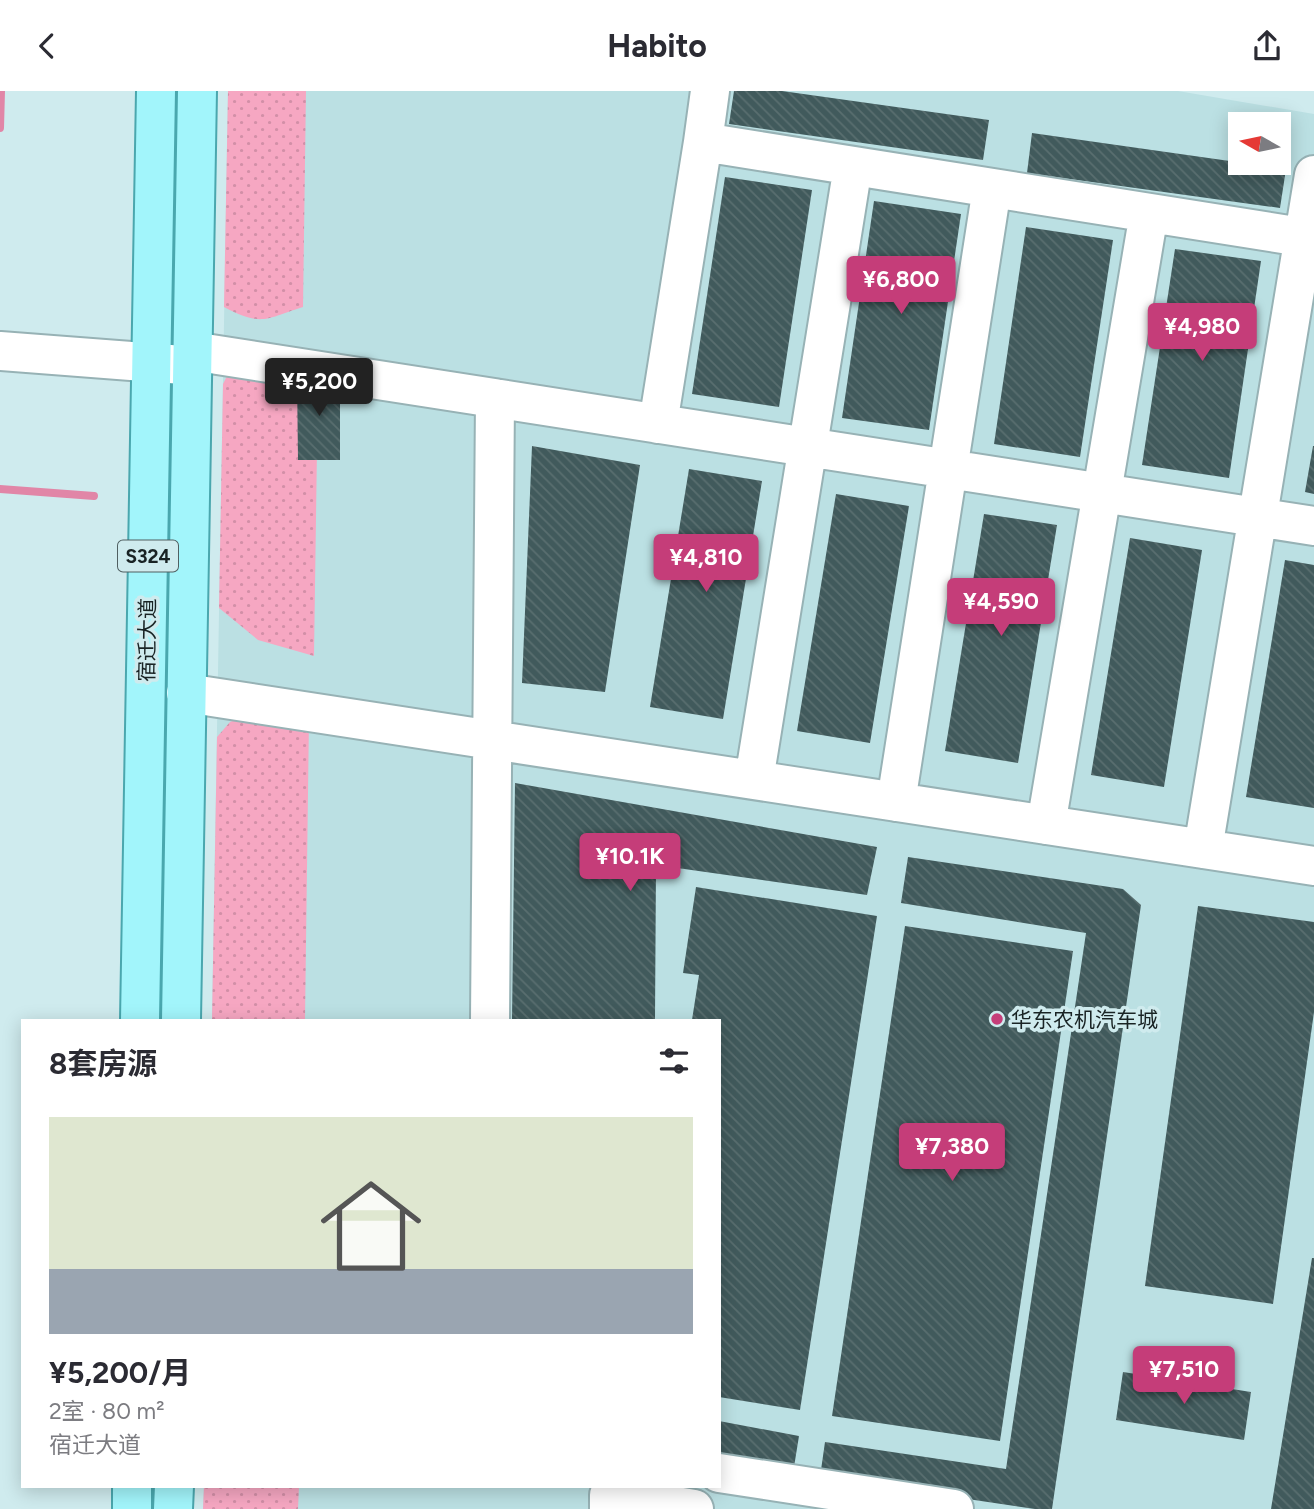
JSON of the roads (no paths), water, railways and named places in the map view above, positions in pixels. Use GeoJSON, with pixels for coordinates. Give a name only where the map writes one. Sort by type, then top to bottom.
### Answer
{"type":"FeatureCollection","features":[{"type":"Feature","properties":{"kind":"main road","name":"宿迁大道"},"geometry":{"type":"LineString","coordinates":[[140,1019],[156,91]]}},
{"type":"Feature","properties":{"kind":"main road","name":"宿迁大道"},"geometry":{"type":"LineString","coordinates":[[181,1019],[197,91]]}},
{"type":"Feature","properties":{"kind":"main road"},"geometry":{"type":"LineString","coordinates":[[132,1488],[132,1509]]}},
{"type":"Feature","properties":{"kind":"main road"},"geometry":{"type":"LineString","coordinates":[[173,1509],[174,1488]]}},
{"type":"Feature","properties":{"kind":"street"},"geometry":{"type":"LineString","coordinates":[[658,424],[710,91]]}},
{"type":"Feature","properties":{"kind":"street"},"geometry":{"type":"LineString","coordinates":[[703,142],[1309,238]]}},
{"type":"Feature","properties":{"kind":"street"},"geometry":{"type":"LineString","coordinates":[[754,780],[853,166]]}},
{"type":"Feature","properties":{"kind":"street"},"geometry":{"type":"LineString","coordinates":[[1203,849],[1257,517],[1309,238],[1314,175]]}},
{"type":"Feature","properties":{"kind":"street"},"geometry":{"type":"LineString","coordinates":[[896,802],[992,188]]}},
{"type":"Feature","properties":{"kind":"street"},"geometry":{"type":"LineString","coordinates":[[1046,825],[1149,213]]}},
{"type":"Feature","properties":{"kind":"street"},"geometry":{"type":"LineString","coordinates":[[2,351],[152,362],[192,358],[495,398],[1314,526]]}},
{"type":"Feature","properties":{"kind":"street"},"geometry":{"type":"LineString","coordinates":[[490,1019],[495,398]]}},
{"type":"Feature","properties":{"kind":"street"},"geometry":{"type":"LineString","coordinates":[[187,693],[1314,866]]}},
{"type":"Feature","properties":{"kind":"street"},"geometry":{"type":"LineString","coordinates":[[721,1473],[954,1509]]}},
{"type":"Feature","properties":{"kind":"street"},"geometry":{"type":"LineString","coordinates":[[609,1509],[609,1495],[694,1509]]}},
{"type":"Feature","properties":{"kind":"waterway"},"geometry":{"type":"LineString","coordinates":[[0,128],[1,91]]}},
{"type":"Feature","properties":{"kind":"waterway"},"geometry":{"type":"LineString","coordinates":[[0,489],[94,496]]}},
{"type":"Feature","properties":{"kind":"place","name":"华东农机汽车城"},"geometry":{"type":"Point","coordinates":[997,1019]}}]}
